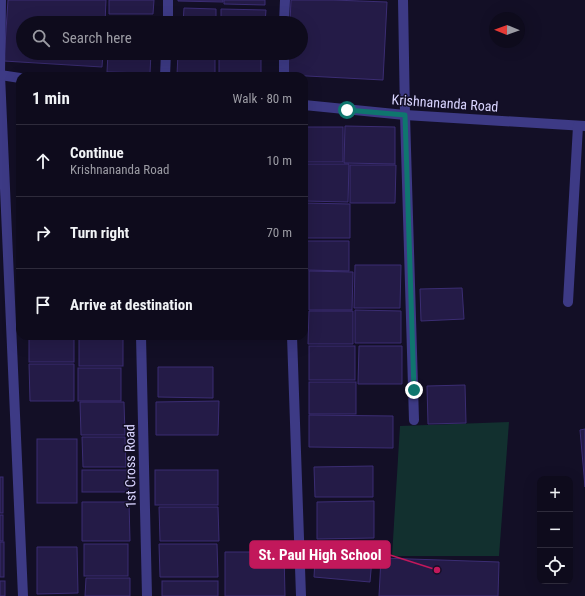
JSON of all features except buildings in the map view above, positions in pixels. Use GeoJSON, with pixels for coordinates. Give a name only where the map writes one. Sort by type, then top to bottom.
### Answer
{"type":"FeatureCollection","features":[{"type":"Feature","properties":{"kind":"street"},"geometry":{"type":"LineString","coordinates":[[1,0],[0,75],[23,596]]}},
{"type":"Feature","properties":{"kind":"street"},"geometry":{"type":"LineString","coordinates":[[168,0],[168,16]]}},
{"type":"Feature","properties":{"kind":"street"},"geometry":{"type":"LineString","coordinates":[[284,16],[285,0]]}},
{"type":"Feature","properties":{"kind":"street"},"geometry":{"type":"LineString","coordinates":[[403,0],[414,420]]}},
{"type":"Feature","properties":{"kind":"street"},"geometry":{"type":"LineString","coordinates":[[165,72],[166,60]]}},
{"type":"Feature","properties":{"kind":"street"},"geometry":{"type":"LineString","coordinates":[[284,60],[284,72]]}},
{"type":"Feature","properties":{"kind":"street"},"geometry":{"type":"LineString","coordinates":[[0,75],[16,77]]}},
{"type":"Feature","properties":{"kind":"street","name":"Krishnananda Road"},"geometry":{"type":"LineString","coordinates":[[308,105],[405,115],[582,126]]}},
{"type":"Feature","properties":{"kind":"street"},"geometry":{"type":"LineString","coordinates":[[568,302],[582,126]]}},
{"type":"Feature","properties":{"kind":"street","name":"1st Cross Road"},"geometry":{"type":"LineString","coordinates":[[141,340],[147,596]]}},
{"type":"Feature","properties":{"kind":"street"},"geometry":{"type":"LineString","coordinates":[[292,340],[301,596]]}},
{"type":"Feature","properties":{"kind":"green space"},"geometry":{"type":"Polygon","coordinates":[[[509,422],[499,556],[392,556],[400,426],[509,422]]]}},
{"type":"Feature","properties":{"kind":"place","name":"St. Paul High School"},"geometry":{"type":"Point","coordinates":[437,570]}},
{"type":"Feature","properties":{"kind":"route"},"geometry":{"type":"LineString","coordinates":[[347,110],[405,115],[414,390]]}}]}
